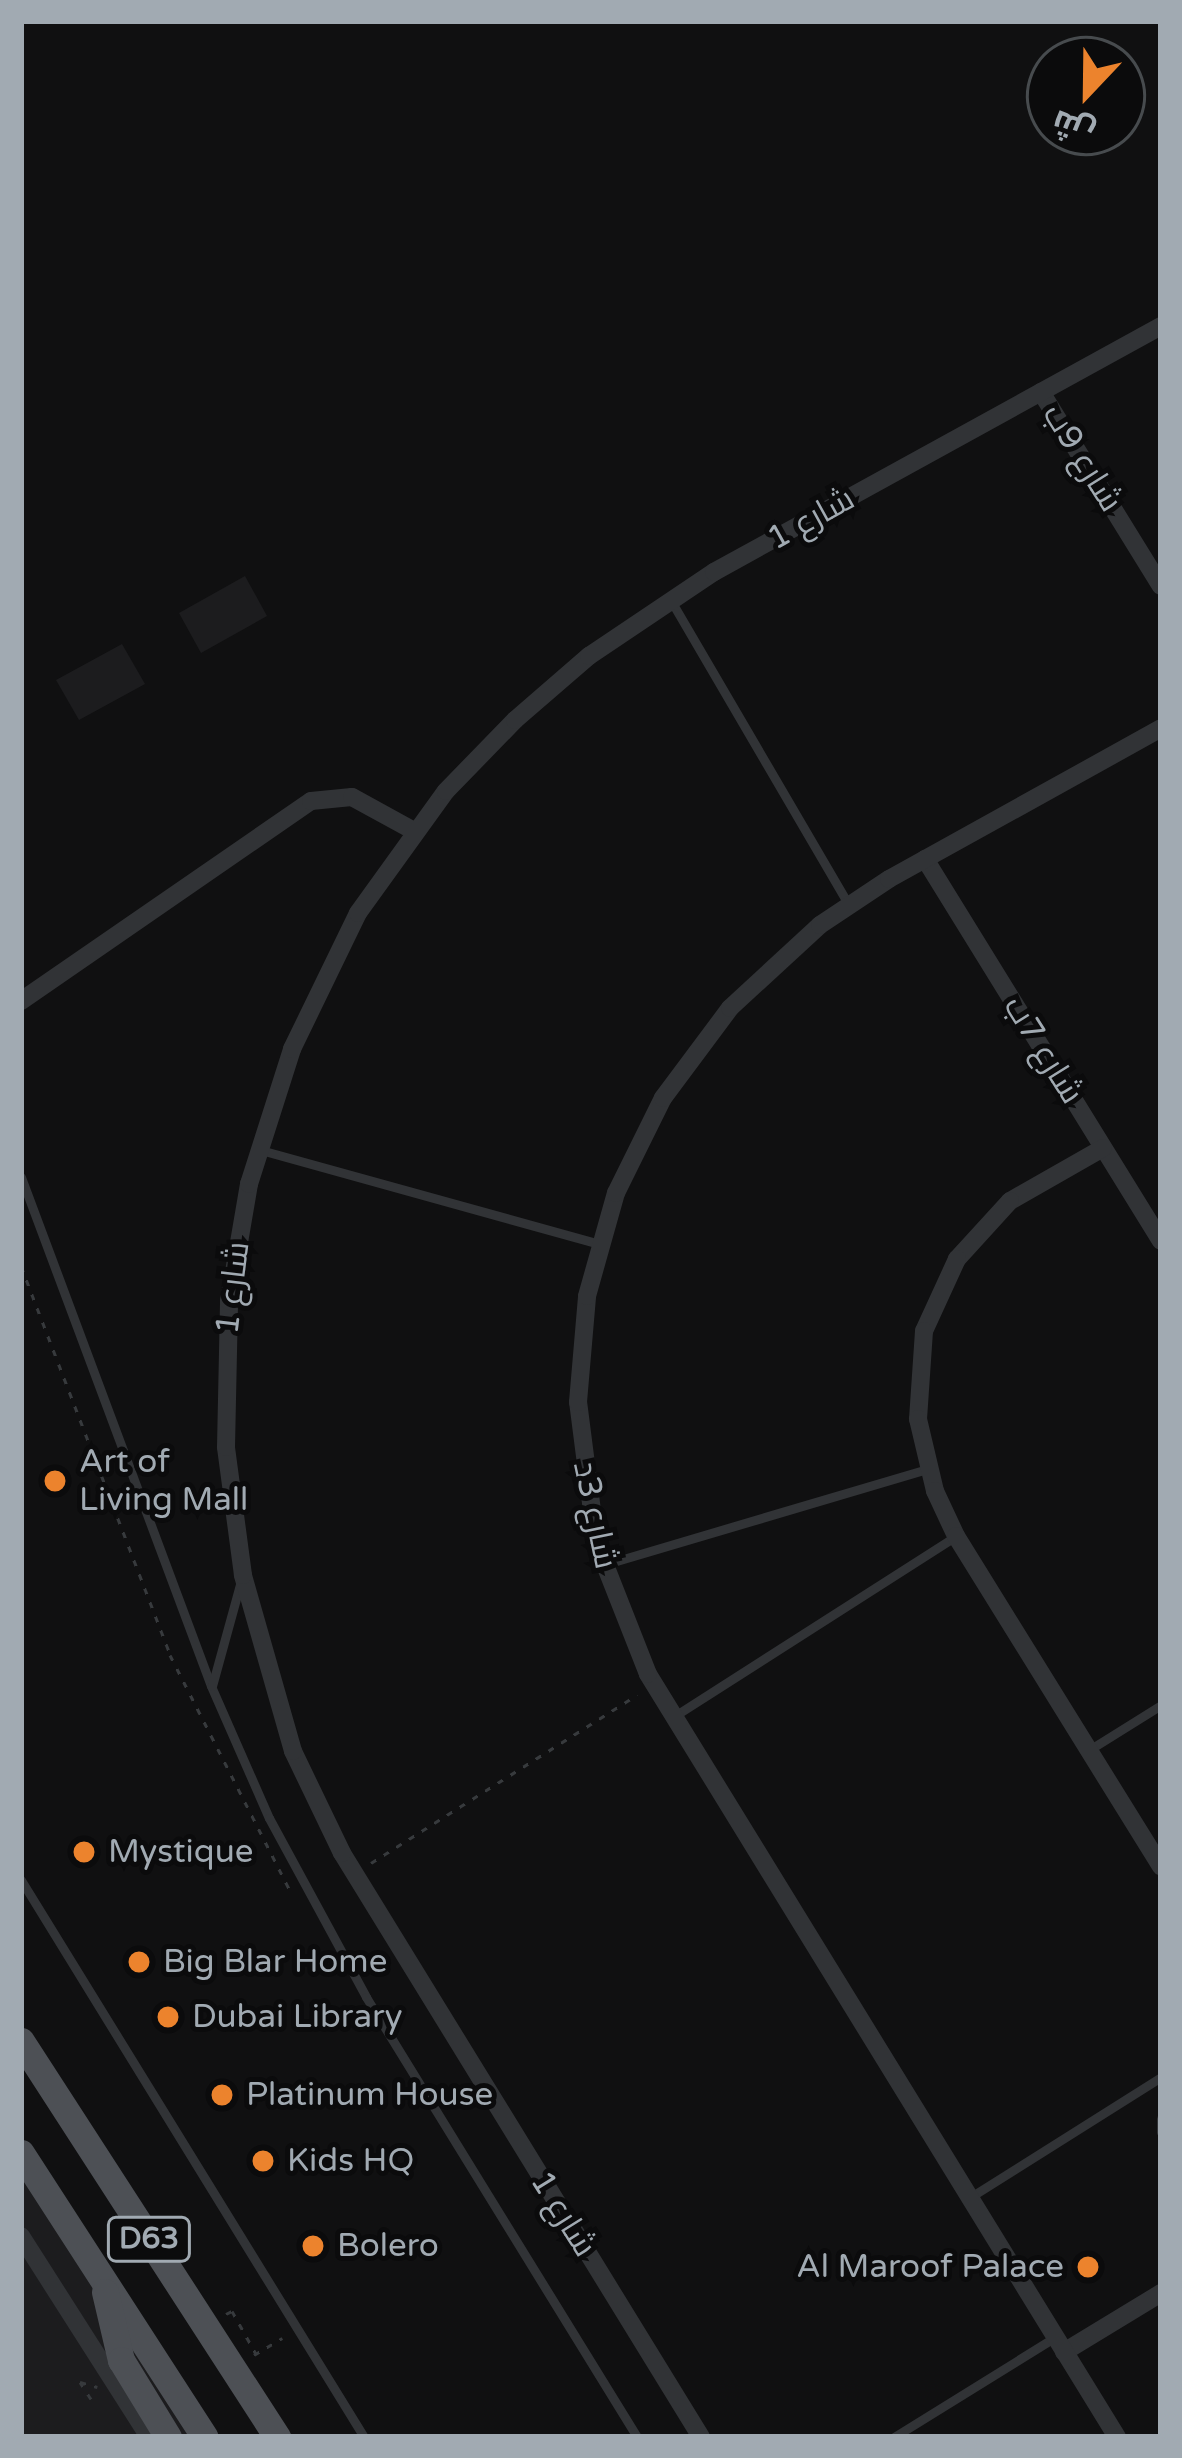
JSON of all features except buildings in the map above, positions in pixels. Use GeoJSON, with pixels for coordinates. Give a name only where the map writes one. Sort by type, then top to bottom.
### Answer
{"type":"FeatureCollection","features":[{"type":"Feature","properties":{"kind":"main road","name":"D63"},"geometry":{"type":"LineString","coordinates":[[21,2041],[244,2361],[277,2437]]}},
{"type":"Feature","properties":{"kind":"main road","name":"D63"},"geometry":{"type":"LineString","coordinates":[[21,2153],[205,2437]]}},
{"type":"Feature","properties":{"kind":"main road"},"geometry":{"type":"LineString","coordinates":[[102,2276],[121,2360],[168,2437]]}},
{"type":"Feature","properties":{"kind":"street","name":"شارع 1"},"geometry":{"type":"LineString","coordinates":[[701,2437],[355,1873],[293,1751],[242,1575],[230,1495],[225,1366],[236,1253],[257,1149],[333,957],[414,831],[551,686],[670,599],[1161,326]]}},
{"type":"Feature","properties":{"kind":"street","name":"شارع 9ب"},"geometry":{"type":"LineString","coordinates":[[1041,392],[1161,586]]}},
{"type":"Feature","properties":{"kind":"street","name":"شارع 3د"},"geometry":{"type":"LineString","coordinates":[[1117,2437],[654,1685],[603,1565],[583,1472],[578,1402],[599,1244],[629,1160],[692,1053],[758,978],[849,905],[1161,728]]}},
{"type":"Feature","properties":{"kind":"street"},"geometry":{"type":"LineString","coordinates":[[21,1001],[311,801],[352,797],[414,831]]}},
{"type":"Feature","properties":{"kind":"street","name":"شارع 7ب"},"geometry":{"type":"LineString","coordinates":[[925,860],[1161,1241]]}},
{"type":"Feature","properties":{"kind":"street"},"geometry":{"type":"LineString","coordinates":[[1103,1148],[1010,1201],[944,1282],[918,1358],[928,1469],[956,1536],[1161,1867]]}},
{"type":"Feature","properties":{"kind":"street"},"geometry":{"type":"LineString","coordinates":[[21,2236],[148,2437]]}},
{"type":"Feature","properties":{"kind":"street"},"geometry":{"type":"LineString","coordinates":[[1060,2345],[1161,2293]]}},
{"type":"Feature","properties":{"kind":"lane"},"geometry":{"type":"LineString","coordinates":[[670,599],[849,905]]}},
{"type":"Feature","properties":{"kind":"lane"},"geometry":{"type":"LineString","coordinates":[[257,1149],[599,1244]]}},
{"type":"Feature","properties":{"kind":"lane"},"geometry":{"type":"LineString","coordinates":[[21,1177],[212,1686],[334,1942],[637,2437]]}},
{"type":"Feature","properties":{"kind":"lane"},"geometry":{"type":"LineString","coordinates":[[603,1565],[928,1469]]}},
{"type":"Feature","properties":{"kind":"lane"},"geometry":{"type":"LineString","coordinates":[[674,1717],[956,1536]]}},
{"type":"Feature","properties":{"kind":"lane"},"geometry":{"type":"LineString","coordinates":[[212,1686],[242,1575]]}},
{"type":"Feature","properties":{"kind":"lane"},"geometry":{"type":"LineString","coordinates":[[1089,1750],[1161,1705]]}},
{"type":"Feature","properties":{"kind":"lane"},"geometry":{"type":"LineString","coordinates":[[21,1880],[364,2437]]}},
{"type":"Feature","properties":{"kind":"lane"},"geometry":{"type":"LineString","coordinates":[[969,2198],[1161,2077]]}},
{"type":"Feature","properties":{"kind":"lane"},"geometry":{"type":"LineString","coordinates":[[1161,2119],[1161,2132]]}},
{"type":"Feature","properties":{"kind":"lane"},"geometry":{"type":"LineString","coordinates":[[894,2437],[1060,2345]]}},
{"type":"Feature","properties":{"kind":"path"},"geometry":{"type":"LineString","coordinates":[[355,1873],[654,1685]]}},
{"type":"Feature","properties":{"kind":"path"},"geometry":{"type":"LineString","coordinates":[[225,2314],[232,2311],[244,2361],[298,2328]]}},
{"type":"Feature","properties":{"kind":"path"},"geometry":{"type":"LineString","coordinates":[[91,2399],[80,2382],[86,2378],[93,2390]]}},
{"type":"Feature","properties":{"kind":"shaded area"},"geometry":{"type":"Polygon","coordinates":[[[245,576],[267,616],[201,653],[179,613],[245,576]]]}},
{"type":"Feature","properties":{"kind":"shaded area"},"geometry":{"type":"Polygon","coordinates":[[[122,644],[145,684],[79,720],[56,680],[122,644]]]}},
{"type":"Feature","properties":{"kind":"shaded area"},"geometry":{"type":"Polygon","coordinates":[[[21,2150],[191,2437],[21,2437],[21,2150]]]}},
{"type":"Feature","properties":{"kind":"place","name":"Art of Living Mall"},"geometry":{"type":"Point","coordinates":[55,1481]}},
{"type":"Feature","properties":{"kind":"place","name":"Mystique"},"geometry":{"type":"Point","coordinates":[84,1852]}},
{"type":"Feature","properties":{"kind":"place","name":"Big Blar Home"},"geometry":{"type":"Point","coordinates":[139,1962]}},
{"type":"Feature","properties":{"kind":"place","name":"Dubai Library"},"geometry":{"type":"Point","coordinates":[168,2017]}},
{"type":"Feature","properties":{"kind":"place","name":"Platinum House"},"geometry":{"type":"Point","coordinates":[222,2095]}},
{"type":"Feature","properties":{"kind":"place","name":"Kids HQ"},"geometry":{"type":"Point","coordinates":[263,2161]}},
{"type":"Feature","properties":{"kind":"place","name":"Bolero"},"geometry":{"type":"Point","coordinates":[313,2246]}},
{"type":"Feature","properties":{"kind":"place","name":"Al Maroof Palace"},"geometry":{"type":"Point","coordinates":[1088,2267]}}]}
